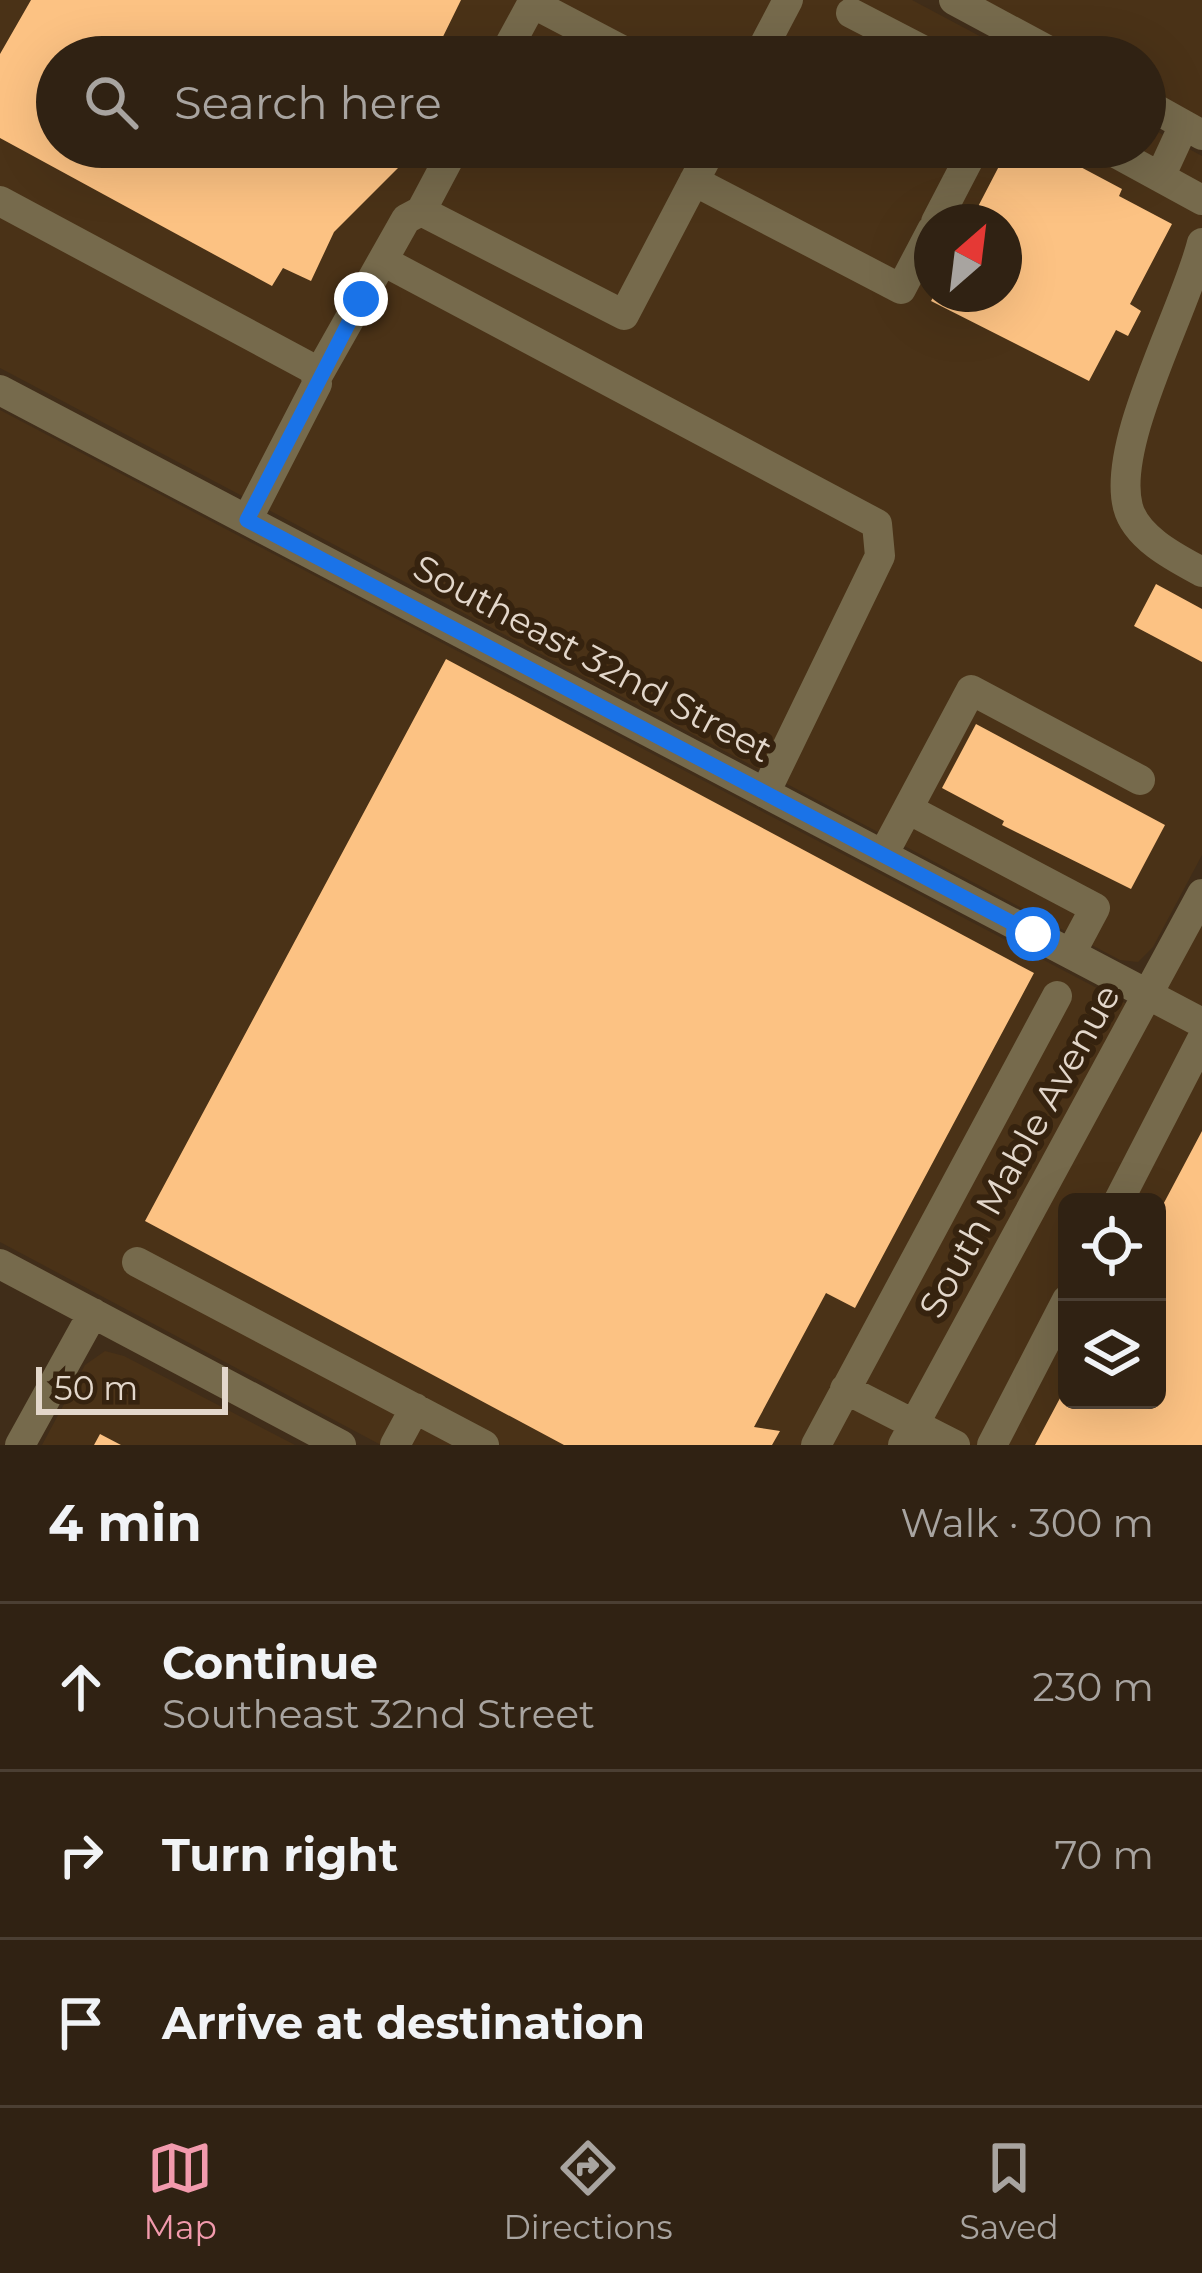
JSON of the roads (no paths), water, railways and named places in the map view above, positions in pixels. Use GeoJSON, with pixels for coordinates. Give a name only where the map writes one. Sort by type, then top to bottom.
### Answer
{"type":"FeatureCollection","features":[{"type":"Feature","properties":{"kind":"street"},"geometry":{"type":"LineString","coordinates":[[769,36],[788,0]]}},
{"type":"Feature","properties":{"kind":"street"},"geometry":{"type":"LineString","coordinates":[[954,0],[1021,36]]}},
{"type":"Feature","properties":{"kind":"street"},"geometry":{"type":"LineString","coordinates":[[514,36],[533,2],[596,36]]}},
{"type":"Feature","properties":{"kind":"street"},"geometry":{"type":"LineString","coordinates":[[851,13],[895,36]]}},
{"type":"Feature","properties":{"kind":"street"},"geometry":{"type":"LineString","coordinates":[[1160,177],[1193,130],[1166,115]]}},
{"type":"Feature","properties":{"kind":"street"},"geometry":{"type":"LineString","coordinates":[[247,520],[318,375],[406,219],[421,212],[444,168]]}},
{"type":"Feature","properties":{"kind":"street"},"geometry":{"type":"LineString","coordinates":[[421,212],[624,315],[701,168]]}},
{"type":"Feature","properties":{"kind":"street"},"geometry":{"type":"LineString","coordinates":[[945,204],[964,168]]}},
{"type":"Feature","properties":{"kind":"street"},"geometry":{"type":"LineString","coordinates":[[1144,168],[1202,200]]}},
{"type":"Feature","properties":{"kind":"street"},"geometry":{"type":"LineString","coordinates":[[694,181],[901,289],[914,264]]}},
{"type":"Feature","properties":{"kind":"street"},"geometry":{"type":"LineString","coordinates":[[0,201],[318,375]]}},
{"type":"Feature","properties":{"kind":"street"},"geometry":{"type":"LineString","coordinates":[[1202,243],[1128,451],[1128,508],[1153,543],[1202,572]]}},
{"type":"Feature","properties":{"kind":"street"},"geometry":{"type":"LineString","coordinates":[[383,261],[877,524],[880,556],[765,793]]}},
{"type":"Feature","properties":{"kind":"street","name":"Southeast 32nd Street"},"geometry":{"type":"LineString","coordinates":[[0,390],[1202,1023]]}},
{"type":"Feature","properties":{"kind":"street"},"geometry":{"type":"LineString","coordinates":[[883,854],[971,690],[1141,780]]}},
{"type":"Feature","properties":{"kind":"street"},"geometry":{"type":"LineString","coordinates":[[908,809],[1095,908],[1071,953]]}},
{"type":"Feature","properties":{"kind":"street","name":"South Mable Avenue"},"geometry":{"type":"LineString","coordinates":[[909,1435],[1202,894]]}},
{"type":"Feature","properties":{"kind":"street"},"geometry":{"type":"LineString","coordinates":[[815,1445],[1057,995]]}},
{"type":"Feature","properties":{"kind":"street"},"geometry":{"type":"LineString","coordinates":[[1123,1193],[1202,1039]]}},
{"type":"Feature","properties":{"kind":"street"},"geometry":{"type":"LineString","coordinates":[[137,1262],[484,1445]]}},
{"type":"Feature","properties":{"kind":"street"},"geometry":{"type":"LineString","coordinates":[[0,1264],[341,1445]]}},
{"type":"Feature","properties":{"kind":"street"},"geometry":{"type":"LineString","coordinates":[[992,1445],[1066,1301]]}},
{"type":"Feature","properties":{"kind":"street"},"geometry":{"type":"LineString","coordinates":[[20,1445],[92,1313]]}},
{"type":"Feature","properties":{"kind":"street"},"geometry":{"type":"LineString","coordinates":[[845,1389],[909,1435],[955,1445]]}},
{"type":"Feature","properties":{"kind":"street"},"geometry":{"type":"LineString","coordinates":[[395,1445],[415,1408]]}}]}
